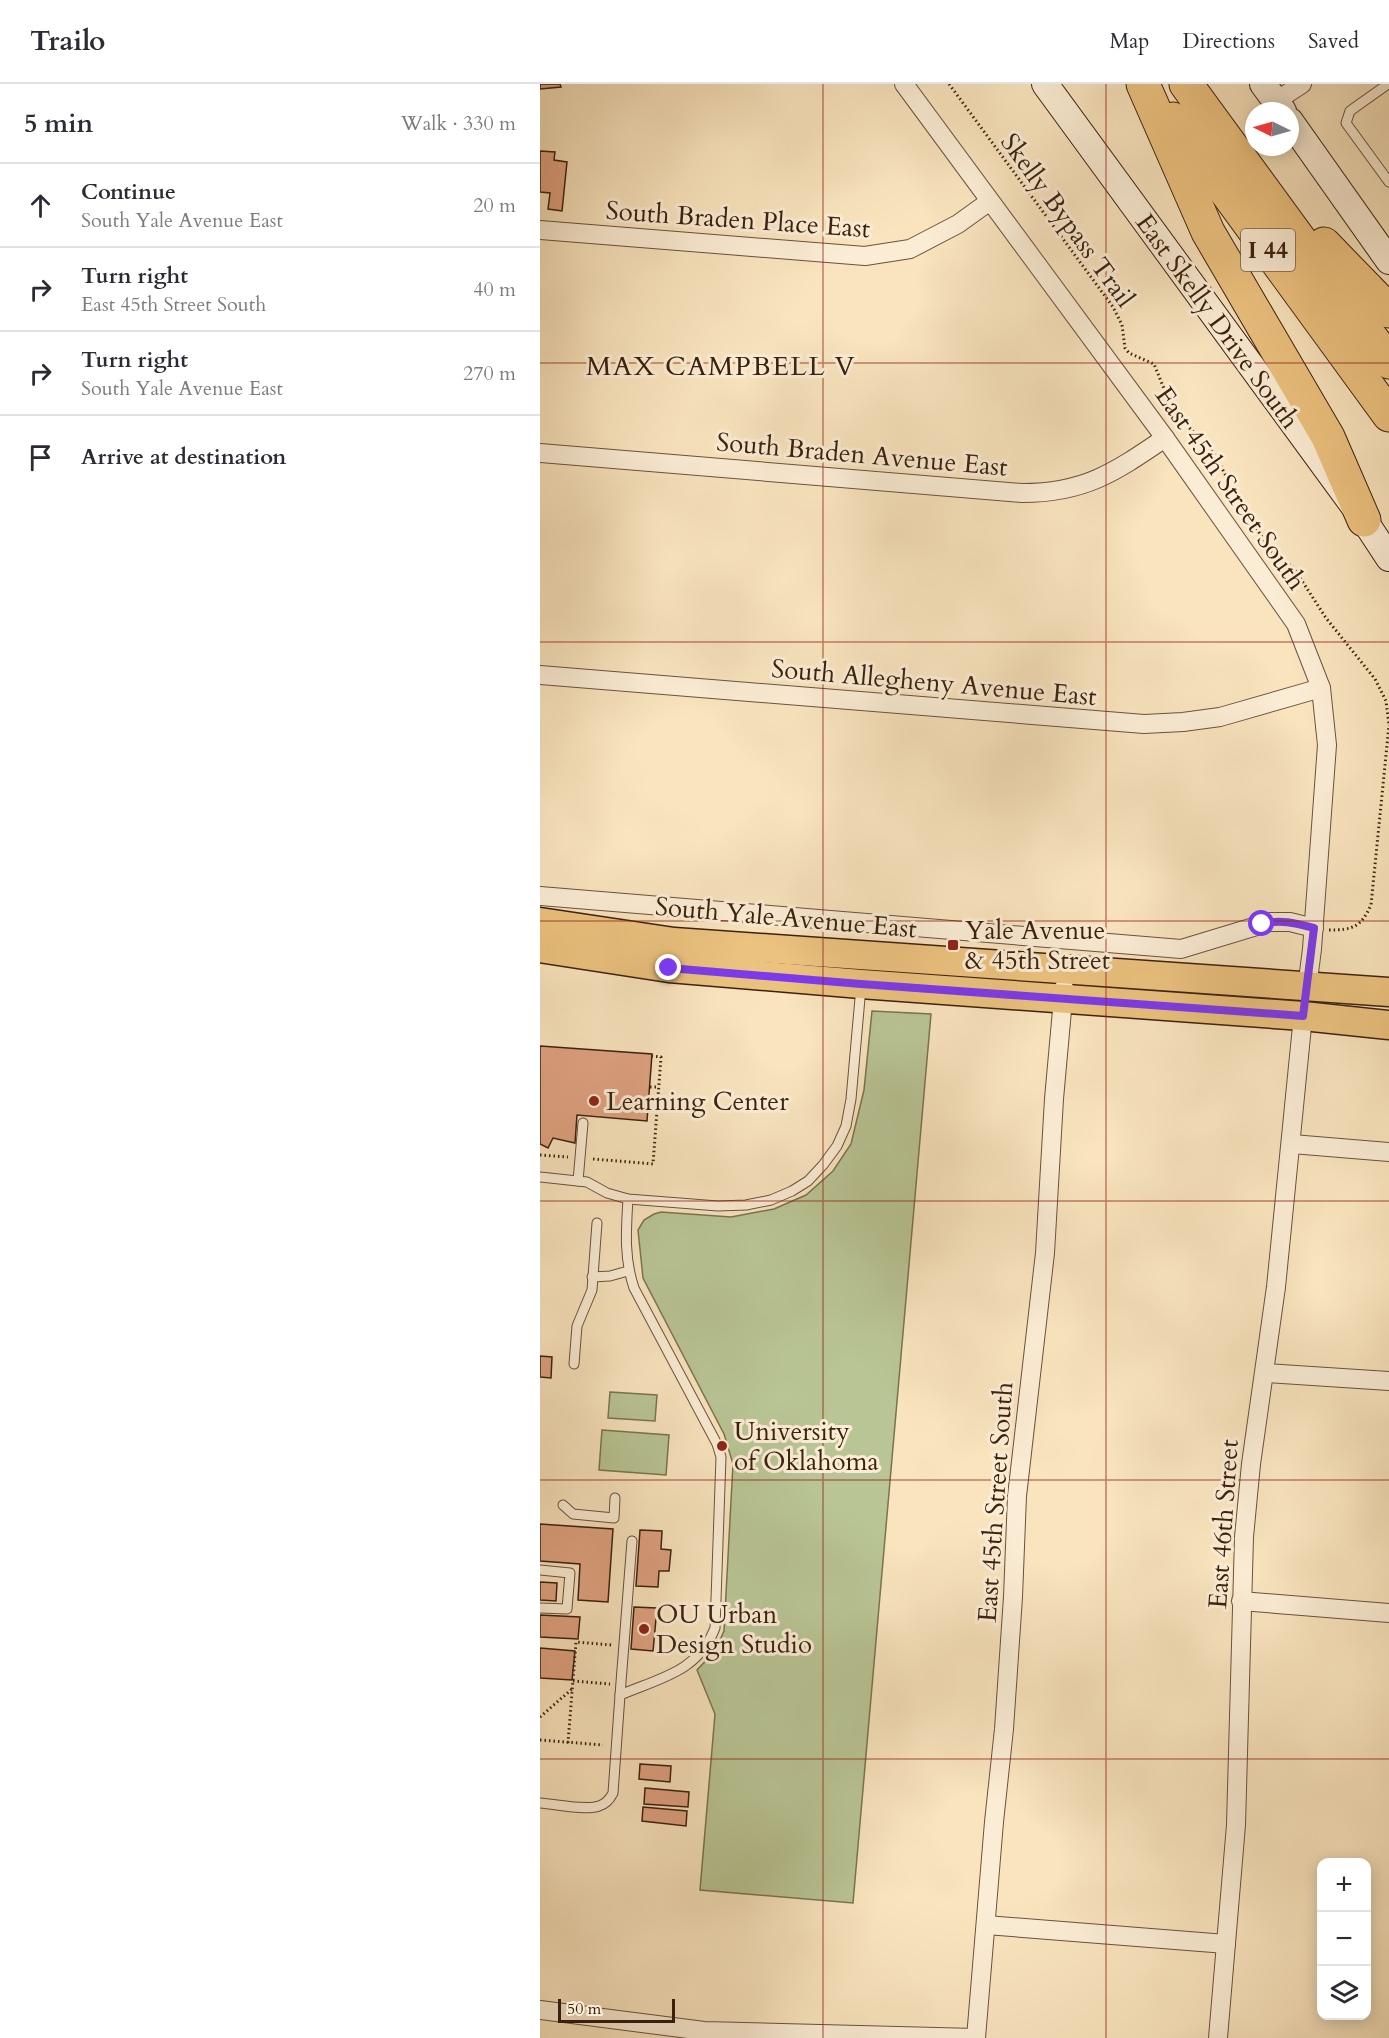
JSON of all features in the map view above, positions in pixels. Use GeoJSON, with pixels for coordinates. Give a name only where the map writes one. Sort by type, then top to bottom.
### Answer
{"type":"FeatureCollection","features":[{"type":"Feature","properties":{"kind":"highway"},"geometry":{"type":"LineString","coordinates":[[1145,84],[1208,232],[1328,436],[1364,520]]}},
{"type":"Feature","properties":{"kind":"highway","name":"I 44"},"geometry":{"type":"LineString","coordinates":[[1145,84],[1389,415]]}},
{"type":"Feature","properties":{"kind":"highway","name":"I 44"},"geometry":{"type":"LineString","coordinates":[[1186,84],[1389,362]]}},
{"type":"Feature","properties":{"kind":"highway"},"geometry":{"type":"LineString","coordinates":[[1239,157],[1389,311]]}},
{"type":"Feature","properties":{"kind":"main road","name":"East Skelly Drive South"},"geometry":{"type":"LineString","coordinates":[[1045,84],[1364,520],[1389,558]]}},
{"type":"Feature","properties":{"kind":"main road"},"geometry":{"type":"LineString","coordinates":[[1299,133],[1383,248]]}},
{"type":"Feature","properties":{"kind":"main road","name":"South Yale Avenue East"},"geometry":{"type":"LineString","coordinates":[[540,922],[1063,998],[1303,1016],[1389,1025]]}},
{"type":"Feature","properties":{"kind":"main road","name":"South Yale Avenue East"},"geometry":{"type":"LineString","coordinates":[[540,948],[669,968],[1065,970],[1389,992]]}},
{"type":"Feature","properties":{"kind":"main road"},"geometry":{"type":"LineString","coordinates":[[1303,1016],[1307,988]]}},
{"type":"Feature","properties":{"kind":"street","name":"East 45th Street South"},"geometry":{"type":"LineString","coordinates":[[904,84],[1165,438],[1296,624],[1321,688],[1327,746],[1314,928],[1307,988]]}},
{"type":"Feature","properties":{"kind":"street"},"geometry":{"type":"LineString","coordinates":[[1280,102],[1302,84]]}},
{"type":"Feature","properties":{"kind":"street","name":"South Braden Place East"},"geometry":{"type":"LineString","coordinates":[[540,230],[865,256],[910,249],[958,224],[990,201]]}},
{"type":"Feature","properties":{"kind":"street","name":"South Braden Avenue East"},"geometry":{"type":"LineString","coordinates":[[540,453],[1022,494],[1077,487],[1106,477],[1165,438]]}},
{"type":"Feature","properties":{"kind":"street","name":"South Allegheny Avenue East"},"geometry":{"type":"LineString","coordinates":[[540,675],[1144,724],[1220,717],[1321,688]]}},
{"type":"Feature","properties":{"kind":"street","name":"South Yale Avenue East"},"geometry":{"type":"LineString","coordinates":[[540,896],[1181,949],[1270,922],[1290,922],[1314,928]]}},
{"type":"Feature","properties":{"kind":"street","name":"East 45th Street South"},"geometry":{"type":"LineString","coordinates":[[976,2038],[993,1822],[1004,1729],[1017,1496],[1045,1253],[1065,970]]}},
{"type":"Feature","properties":{"kind":"street","name":"East 46th Street"},"geometry":{"type":"LineString","coordinates":[[1218,2038],[1236,1825],[1244,1537],[1251,1464],[1265,1373],[1292,1144],[1303,1016]]}},
{"type":"Feature","properties":{"kind":"street"},"geometry":{"type":"LineString","coordinates":[[1292,1144],[1389,1152]]}},
{"type":"Feature","properties":{"kind":"street"},"geometry":{"type":"LineString","coordinates":[[1265,1373],[1389,1381]]}},
{"type":"Feature","properties":{"kind":"street"},"geometry":{"type":"LineString","coordinates":[[1241,1601],[1389,1613]]}},
{"type":"Feature","properties":{"kind":"street"},"geometry":{"type":"LineString","coordinates":[[986,1925],[1226,1944]]}},
{"type":"Feature","properties":{"kind":"street"},"geometry":{"type":"LineString","coordinates":[[540,2010],[703,2034],[976,2038]]}},
{"type":"Feature","properties":{"kind":"lane"},"geometry":{"type":"LineString","coordinates":[[1388,84],[1350,111],[1346,123],[1389,182]]}},
{"type":"Feature","properties":{"kind":"lane"},"geometry":{"type":"LineString","coordinates":[[540,1177],[587,1182],[607,1193],[628,1199],[718,1206],[746,1205],[771,1200],[808,1181],[837,1146],[846,1126],[851,1099],[862,970]]}},
{"type":"Feature","properties":{"kind":"lane"},"geometry":{"type":"LineString","coordinates":[[578,1181],[583,1123]]}},
{"type":"Feature","properties":{"kind":"lane"},"geometry":{"type":"LineString","coordinates":[[620,1695],[673,1674],[701,1654],[709,1643],[715,1628],[722,1470],[717,1444],[634,1288],[628,1271],[625,1241],[628,1199]]}},
{"type":"Feature","properties":{"kind":"lane"},"geometry":{"type":"LineString","coordinates":[[574,1364],[577,1326],[592,1290],[597,1223]]}},
{"type":"Feature","properties":{"kind":"lane"},"geometry":{"type":"LineString","coordinates":[[592,1277],[610,1276],[628,1271]]}},
{"type":"Feature","properties":{"kind":"lane"},"geometry":{"type":"LineString","coordinates":[[563,1505],[573,1514],[614,1518],[615,1498]]}},
{"type":"Feature","properties":{"kind":"lane"},"geometry":{"type":"LineString","coordinates":[[540,1803],[600,1806],[609,1800],[613,1793],[632,1541]]}},
{"type":"Feature","properties":{"kind":"lane"},"geometry":{"type":"LineString","coordinates":[[540,1570],[570,1573],[567,1609],[540,1608]]}},
{"type":"Feature","properties":{"kind":"path","name":"Skelly Bypass Trail"},"geometry":{"type":"LineString","coordinates":[[948,84],[1113,307],[1122,325],[1125,348],[1129,353],[1154,364],[1167,396],[1181,419],[1215,454],[1240,502],[1271,551],[1293,567],[1315,603],[1375,679],[1386,701],[1389,725],[1371,905],[1366,916],[1354,928],[1340,930],[1314,928]]}},
{"type":"Feature","properties":{"kind":"path"},"geometry":{"type":"LineString","coordinates":[[540,1155],[653,1164],[661,1057],[652,1056]]}},
{"type":"Feature","properties":{"kind":"path"},"geometry":{"type":"LineString","coordinates":[[650,1087],[659,1087]]}},
{"type":"Feature","properties":{"kind":"path"},"geometry":{"type":"LineString","coordinates":[[568,1743],[576,1642],[614,1646]]}},
{"type":"Feature","properties":{"kind":"path"},"geometry":{"type":"LineString","coordinates":[[573,1681],[611,1684]]}},
{"type":"Feature","properties":{"kind":"path"},"geometry":{"type":"LineString","coordinates":[[540,1717],[572,1689]]}},
{"type":"Feature","properties":{"kind":"path"},"geometry":{"type":"LineString","coordinates":[[540,1740],[603,1746]]}},
{"type":"Feature","properties":{"kind":"green space"},"geometry":{"type":"Polygon","coordinates":[[[872,1011],[931,1014],[853,1903],[700,1890],[715,1714],[697,1670],[715,1651],[724,1631],[733,1464],[724,1434],[643,1278],[638,1230],[644,1220],[661,1212],[731,1217],[774,1209],[806,1195],[833,1171],[851,1144],[864,1090],[872,1011]]]}},
{"type":"Feature","properties":{"kind":"green space"},"geometry":{"type":"Polygon","coordinates":[[[610,1392],[657,1395],[655,1421],[608,1418],[610,1392]]]}},
{"type":"Feature","properties":{"kind":"green space"},"geometry":{"type":"Polygon","coordinates":[[[602,1430],[669,1435],[666,1475],[599,1470],[602,1430]]]}},
{"type":"Feature","properties":{"kind":"building"},"geometry":{"type":"Polygon","coordinates":[[[540,84],[560,84],[561,87],[540,89],[540,84]]]}},
{"type":"Feature","properties":{"kind":"building"},"geometry":{"type":"Polygon","coordinates":[[[540,151],[555,152],[554,160],[567,162],[562,211],[548,209],[550,193],[540,192],[540,151]]]}},
{"type":"Feature","properties":{"kind":"building","name":"Learning Center"},"geometry":{"type":"Polygon","coordinates":[[[540,1046],[652,1054],[647,1121],[577,1115],[575,1143],[553,1138],[548,1148],[540,1144],[540,1046]]]}},
{"type":"Feature","properties":{"kind":"building"},"geometry":{"type":"Polygon","coordinates":[[[540,1356],[552,1357],[551,1378],[540,1377],[540,1356]]]}},
{"type":"Feature","properties":{"kind":"building"},"geometry":{"type":"Polygon","coordinates":[[[540,1524],[613,1529],[608,1602],[578,1600],[580,1564],[540,1561],[540,1524]]]}},
{"type":"Feature","properties":{"kind":"building"},"geometry":{"type":"Polygon","coordinates":[[[640,1530],[662,1531],[661,1549],[671,1550],[669,1571],[659,1571],[658,1587],[636,1586],[640,1530]]]}},
{"type":"Feature","properties":{"kind":"building"},"geometry":{"type":"Polygon","coordinates":[[[540,1582],[557,1583],[556,1601],[540,1600],[540,1582]]]}},
{"type":"Feature","properties":{"kind":"building","name":"OU Urban Design Studio"},"geometry":{"type":"Polygon","coordinates":[[[634,1607],[657,1608],[653,1651],[631,1649],[634,1607]]]}},
{"type":"Feature","properties":{"kind":"building"},"geometry":{"type":"Polygon","coordinates":[[[540,1615],[580,1617],[578,1639],[540,1637],[540,1615]]]}},
{"type":"Feature","properties":{"kind":"building"},"geometry":{"type":"Polygon","coordinates":[[[540,1648],[575,1651],[572,1680],[540,1678],[540,1648]]]}},
{"type":"Feature","properties":{"kind":"building"},"geometry":{"type":"Polygon","coordinates":[[[640,1764],[671,1766],[670,1782],[639,1779],[640,1764]]]}},
{"type":"Feature","properties":{"kind":"building"},"geometry":{"type":"Polygon","coordinates":[[[645,1788],[689,1792],[688,1807],[644,1804],[645,1788]]]}},
{"type":"Feature","properties":{"kind":"building"},"geometry":{"type":"Polygon","coordinates":[[[643,1807],[687,1811],[686,1826],[642,1821],[643,1807]]]}},
{"type":"Feature","properties":{"kind":"place","name":"Yale Avenue & 45th Street"},"geometry":{"type":"Point","coordinates":[953,945]}},
{"type":"Feature","properties":{"kind":"place","name":"Learning Center"},"geometry":{"type":"Point","coordinates":[594,1101]}},
{"type":"Feature","properties":{"kind":"place","name":"University of Oklahoma"},"geometry":{"type":"Point","coordinates":[722,1446]}},
{"type":"Feature","properties":{"kind":"place","name":"OU Urban Design Studio"},"geometry":{"type":"Point","coordinates":[644,1629]}},
{"type":"Feature","properties":{"kind":"district","name":"MAX CAMPBELL V"},"geometry":{"type":"Point","coordinates":[721,366]}},
{"type":"Feature","properties":{"kind":"route"},"geometry":{"type":"LineString","coordinates":[[669,968],[1303,1016],[1314,928],[1278,921],[1262,924]]}}]}
